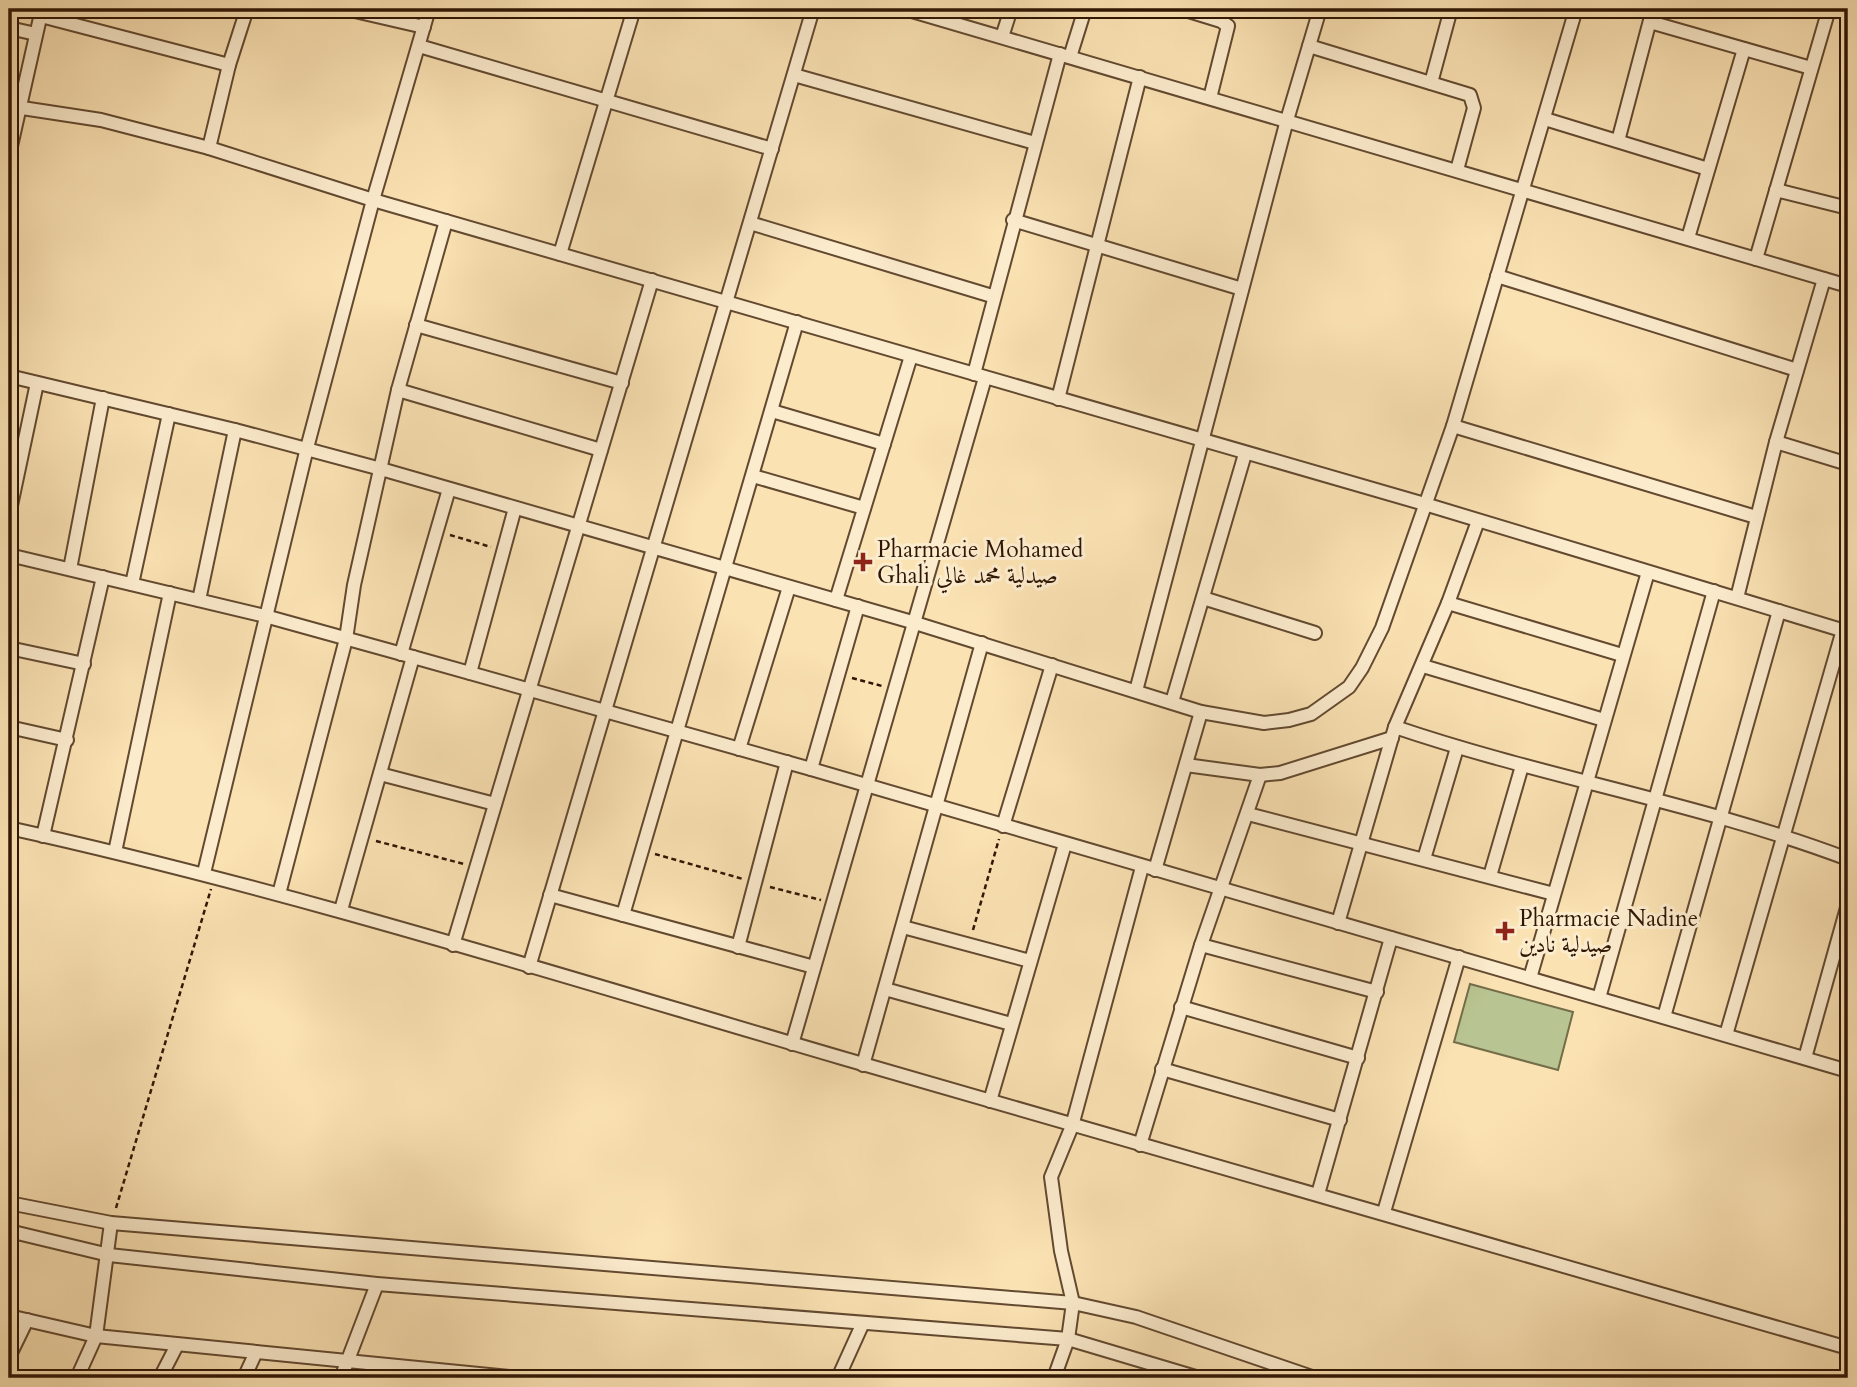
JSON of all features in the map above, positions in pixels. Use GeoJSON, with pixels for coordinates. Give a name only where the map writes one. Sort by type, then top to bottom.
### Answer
{"type":"FeatureCollection","features":[{"type":"Feature","properties":{"kind":"street"},"geometry":{"type":"LineString","coordinates":[[209,148],[229,65],[247,9]]}},
{"type":"Feature","properties":{"kind":"street"},"geometry":{"type":"LineString","coordinates":[[346,9],[424,27]]}},
{"type":"Feature","properties":{"kind":"street"},"geometry":{"type":"LineString","coordinates":[[209,875],[265,616],[307,448],[373,200],[429,9]]}},
{"type":"Feature","properties":{"kind":"street"},"geometry":{"type":"LineString","coordinates":[[622,9],[629,23]]}},
{"type":"Feature","properties":{"kind":"street"},"geometry":{"type":"LineString","coordinates":[[560,254],[634,9]]}},
{"type":"Feature","properties":{"kind":"street"},"geometry":{"type":"LineString","coordinates":[[529,967],[813,9]]}},
{"type":"Feature","properties":{"kind":"street"},"geometry":{"type":"LineString","coordinates":[[905,9],[938,13],[1002,37],[1065,56],[1848,286]]}},
{"type":"Feature","properties":{"kind":"street"},"geometry":{"type":"LineString","coordinates":[[1002,37],[1011,9]]}},
{"type":"Feature","properties":{"kind":"street"},"geometry":{"type":"LineString","coordinates":[[792,1044],[979,376],[992,296],[1013,220],[1035,143],[1065,56],[1085,9]]}},
{"type":"Feature","properties":{"kind":"street"},"geometry":{"type":"LineString","coordinates":[[1182,9],[1221,20],[1228,26],[1210,98]]}},
{"type":"Feature","properties":{"kind":"street"},"geometry":{"type":"LineString","coordinates":[[1136,691],[1287,120],[1320,9]]}},
{"type":"Feature","properties":{"kind":"street"},"geometry":{"type":"LineString","coordinates":[[1431,83],[1451,9]]}},
{"type":"Feature","properties":{"kind":"street"},"geometry":{"type":"LineString","coordinates":[[9,376],[235,430],[382,469],[912,622],[1200,712],[1264,723],[1289,720],[1311,714],[1349,687],[1373,649],[1427,505],[1453,426],[1576,9]]}},
{"type":"Feature","properties":{"kind":"street"},"geometry":{"type":"LineString","coordinates":[[1618,141],[1653,9]]}},
{"type":"Feature","properties":{"kind":"street"},"geometry":{"type":"LineString","coordinates":[[1756,259],[1829,9]]}},
{"type":"Feature","properties":{"kind":"street"},"geometry":{"type":"LineString","coordinates":[[9,155],[15,107],[42,13],[229,65]]}},
{"type":"Feature","properties":{"kind":"street"},"geometry":{"type":"LineString","coordinates":[[1650,22],[1811,68]]}},
{"type":"Feature","properties":{"kind":"street"},"geometry":{"type":"LineString","coordinates":[[9,28],[36,34]]}},
{"type":"Feature","properties":{"kind":"street"},"geometry":{"type":"LineString","coordinates":[[419,46],[772,149]]}},
{"type":"Feature","properties":{"kind":"street"},"geometry":{"type":"LineString","coordinates":[[1309,46],[1474,99],[1457,170]]}},
{"type":"Feature","properties":{"kind":"street"},"geometry":{"type":"LineString","coordinates":[[1688,238],[1744,49]]}},
{"type":"Feature","properties":{"kind":"street"},"geometry":{"type":"LineString","coordinates":[[794,75],[1035,143]]}},
{"type":"Feature","properties":{"kind":"street"},"geometry":{"type":"LineString","coordinates":[[1058,399],[1140,78]]}},
{"type":"Feature","properties":{"kind":"street"},"geometry":{"type":"LineString","coordinates":[[15,107],[101,121],[209,148],[373,200],[1427,505],[1845,631],[1726,1035]]}},
{"type":"Feature","properties":{"kind":"street"},"geometry":{"type":"LineString","coordinates":[[1545,119],[1709,169]]}},
{"type":"Feature","properties":{"kind":"street"},"geometry":{"type":"LineString","coordinates":[[1776,190],[1848,208]]}},
{"type":"Feature","properties":{"kind":"street"},"geometry":{"type":"LineString","coordinates":[[1013,220],[1242,289]]}},
{"type":"Feature","properties":{"kind":"street"},"geometry":{"type":"LineString","coordinates":[[279,894],[346,639],[354,586],[398,390],[446,221]]}},
{"type":"Feature","properties":{"kind":"street"},"geometry":{"type":"LineString","coordinates":[[750,223],[992,296]]}},
{"type":"Feature","properties":{"kind":"street"},"geometry":{"type":"LineString","coordinates":[[1497,276],[1797,370]]}},
{"type":"Feature","properties":{"kind":"street"},"geometry":{"type":"LineString","coordinates":[[1737,598],[1776,442],[1824,279]]}},
{"type":"Feature","properties":{"kind":"street"},"geometry":{"type":"LineString","coordinates":[[453,945],[652,280]]}},
{"type":"Feature","properties":{"kind":"street"},"geometry":{"type":"LineString","coordinates":[[623,915],[797,322]]}},
{"type":"Feature","properties":{"kind":"street"},"geometry":{"type":"LineString","coordinates":[[416,325],[622,383]]}},
{"type":"Feature","properties":{"kind":"street"},"geometry":{"type":"LineString","coordinates":[[836,600],[911,356]]}},
{"type":"Feature","properties":{"kind":"street"},"geometry":{"type":"LineString","coordinates":[[9,515],[37,383]]}},
{"type":"Feature","properties":{"kind":"street"},"geometry":{"type":"LineString","coordinates":[[398,390],[601,450]]}},
{"type":"Feature","properties":{"kind":"street"},"geometry":{"type":"LineString","coordinates":[[70,569],[103,398]]}},
{"type":"Feature","properties":{"kind":"street"},"geometry":{"type":"LineString","coordinates":[[772,411],[884,444]]}},
{"type":"Feature","properties":{"kind":"street"},"geometry":{"type":"LineString","coordinates":[[132,584],[169,414]]}},
{"type":"Feature","properties":{"kind":"street"},"geometry":{"type":"LineString","coordinates":[[1453,426],[1756,517]]}},
{"type":"Feature","properties":{"kind":"street"},"geometry":{"type":"LineString","coordinates":[[199,600],[235,430]]}},
{"type":"Feature","properties":{"kind":"street"},"geometry":{"type":"LineString","coordinates":[[1776,442],[1848,464]]}},
{"type":"Feature","properties":{"kind":"street"},"geometry":{"type":"LineString","coordinates":[[1172,702],[1245,454]]}},
{"type":"Feature","properties":{"kind":"street"},"geometry":{"type":"LineString","coordinates":[[753,476],[864,508]]}},
{"type":"Feature","properties":{"kind":"street"},"geometry":{"type":"LineString","coordinates":[[341,910],[380,774],[449,489]]}},
{"type":"Feature","properties":{"kind":"street"},"geometry":{"type":"LineString","coordinates":[[470,673],[514,508]]}},
{"type":"Feature","properties":{"kind":"street"},"geometry":{"type":"LineString","coordinates":[[1338,923],[1393,732],[1423,666],[1478,521]]}},
{"type":"Feature","properties":{"kind":"street"},"geometry":{"type":"LineString","coordinates":[[9,555],[265,616],[470,673],[787,762],[1848,1071]]}},
{"type":"Feature","properties":{"kind":"street"},"geometry":{"type":"LineString","coordinates":[[1530,978],[1648,572]]}},
{"type":"Feature","properties":{"kind":"street"},"geometry":{"type":"LineString","coordinates":[[43,836],[103,577]]}},
{"type":"Feature","properties":{"kind":"street"},"geometry":{"type":"LineString","coordinates":[[739,749],[789,587]]}},
{"type":"Feature","properties":{"kind":"street"},"geometry":{"type":"LineString","coordinates":[[1599,998],[1714,591]]}},
{"type":"Feature","properties":{"kind":"street"},"geometry":{"type":"LineString","coordinates":[[115,852],[170,593]]}},
{"type":"Feature","properties":{"kind":"street"},"geometry":{"type":"LineString","coordinates":[[1203,598],[1315,633]]}},
{"type":"Feature","properties":{"kind":"street"},"geometry":{"type":"LineString","coordinates":[[1448,603],[1622,655]]}},
{"type":"Feature","properties":{"kind":"street"},"geometry":{"type":"LineString","coordinates":[[811,769],[858,607]]}},
{"type":"Feature","properties":{"kind":"street"},"geometry":{"type":"LineString","coordinates":[[1664,1017],[1779,611]]}},
{"type":"Feature","properties":{"kind":"street"},"geometry":{"type":"LineString","coordinates":[[863,1065],[982,643]]}},
{"type":"Feature","properties":{"kind":"street"},"geometry":{"type":"LineString","coordinates":[[9,648],[84,664]]}},
{"type":"Feature","properties":{"kind":"street"},"geometry":{"type":"LineString","coordinates":[[1003,826],[1052,665]]}},
{"type":"Feature","properties":{"kind":"street"},"geometry":{"type":"LineString","coordinates":[[1423,666],[1604,720]]}},
{"type":"Feature","properties":{"kind":"street"},"geometry":{"type":"LineString","coordinates":[[1054,1378],[1068,1339],[1073,1303],[1060,1251],[1051,1177],[1072,1126],[1149,868],[1186,765],[1200,712]]}},
{"type":"Feature","properties":{"kind":"street"},"geometry":{"type":"LineString","coordinates":[[9,727],[67,740]]}},
{"type":"Feature","properties":{"kind":"street"},"geometry":{"type":"LineString","coordinates":[[1186,765],[1260,775],[1301,769],[1393,732],[1586,784],[1657,798],[1722,816],[1848,859]]}},
{"type":"Feature","properties":{"kind":"street"},"geometry":{"type":"LineString","coordinates":[[1424,859],[1457,748]]}},
{"type":"Feature","properties":{"kind":"street"},"geometry":{"type":"LineString","coordinates":[[738,947],[787,762]]}},
{"type":"Feature","properties":{"kind":"street"},"geometry":{"type":"LineString","coordinates":[[1490,876],[1522,765]]}},
{"type":"Feature","properties":{"kind":"street"},"geometry":{"type":"LineString","coordinates":[[380,774],[495,804]]}},
{"type":"Feature","properties":{"kind":"street"},"geometry":{"type":"LineString","coordinates":[[1140,1145],[1200,945],[1260,775]]}},
{"type":"Feature","properties":{"kind":"street"},"geometry":{"type":"LineString","coordinates":[[1248,814],[1554,894]]}},
{"type":"Feature","properties":{"kind":"street"},"geometry":{"type":"LineString","coordinates":[[9,828],[209,875],[341,910],[1072,1126],[1384,1212],[1848,1348]]}},
{"type":"Feature","properties":{"kind":"street"},"geometry":{"type":"LineString","coordinates":[[990,1101],[1065,844]]}},
{"type":"Feature","properties":{"kind":"street"},"geometry":{"type":"LineString","coordinates":[[550,895],[814,967]]}},
{"type":"Feature","properties":{"kind":"street"},"geometry":{"type":"LineString","coordinates":[[1805,1058],[1848,904]]}},
{"type":"Feature","properties":{"kind":"street"},"geometry":{"type":"LineString","coordinates":[[903,927],[1030,961]]}},
{"type":"Feature","properties":{"kind":"street"},"geometry":{"type":"LineString","coordinates":[[1318,1194],[1391,938]]}},
{"type":"Feature","properties":{"kind":"street"},"geometry":{"type":"LineString","coordinates":[[1200,945],[1377,992]]}},
{"type":"Feature","properties":{"kind":"street"},"geometry":{"type":"LineString","coordinates":[[1384,1212],[1458,957]]}},
{"type":"Feature","properties":{"kind":"street"},"geometry":{"type":"LineString","coordinates":[[885,989],[1012,1024]]}},
{"type":"Feature","properties":{"kind":"street"},"geometry":{"type":"LineString","coordinates":[[1181,1007],[1358,1058]]}},
{"type":"Feature","properties":{"kind":"street"},"geometry":{"type":"LineString","coordinates":[[1162,1069],[1340,1120]]}},
{"type":"Feature","properties":{"kind":"street"},"geometry":{"type":"LineString","coordinates":[[9,1203],[111,1223],[1073,1303],[1149,1321],[1315,1378]]}},
{"type":"Feature","properties":{"kind":"street"},"geometry":{"type":"LineString","coordinates":[[77,1378],[96,1336],[109,1255],[111,1223]]}},
{"type":"Feature","properties":{"kind":"street"},"geometry":{"type":"LineString","coordinates":[[9,1231],[109,1255],[377,1284],[862,1325],[1068,1339],[1199,1378]]}},
{"type":"Feature","properties":{"kind":"street"},"geometry":{"type":"LineString","coordinates":[[341,1378],[377,1284]]}},
{"type":"Feature","properties":{"kind":"street"},"geometry":{"type":"LineString","coordinates":[[9,1316],[96,1336],[519,1378]]}},
{"type":"Feature","properties":{"kind":"street"},"geometry":{"type":"LineString","coordinates":[[9,1357],[27,1320]]}},
{"type":"Feature","properties":{"kind":"street"},"geometry":{"type":"LineString","coordinates":[[838,1378],[862,1325]]}},
{"type":"Feature","properties":{"kind":"street"},"geometry":{"type":"LineString","coordinates":[[160,1378],[177,1345]]}},
{"type":"Feature","properties":{"kind":"street"},"geometry":{"type":"LineString","coordinates":[[244,1378],[256,1352]]}},
{"type":"Feature","properties":{"kind":"path"},"geometry":{"type":"LineString","coordinates":[[437,531],[503,551]]}},
{"type":"Feature","properties":{"kind":"path"},"geometry":{"type":"LineString","coordinates":[[838,674],[893,690]]}},
{"type":"Feature","properties":{"kind":"path"},"geometry":{"type":"LineString","coordinates":[[969,945],[1003,826]]}},
{"type":"Feature","properties":{"kind":"path"},"geometry":{"type":"LineString","coordinates":[[363,837],[476,867]]}},
{"type":"Feature","properties":{"kind":"path"},"geometry":{"type":"LineString","coordinates":[[642,850],[832,903]]}},
{"type":"Feature","properties":{"kind":"path"},"geometry":{"type":"LineString","coordinates":[[111,1223],[209,875]]}},
{"type":"Feature","properties":{"kind":"green space"},"geometry":{"type":"Polygon","coordinates":[[[1470,984],[1573,1012],[1558,1070],[1454,1042],[1470,984]]]}},
{"type":"Feature","properties":{"kind":"place","name":"Pharmacie Mohamed Ghali صيدلية محمد غالي"},"geometry":{"type":"Point","coordinates":[863,562]}},
{"type":"Feature","properties":{"kind":"place","name":"Pharmacie Nadine صيدلية نادين"},"geometry":{"type":"Point","coordinates":[1505,931]}}]}
